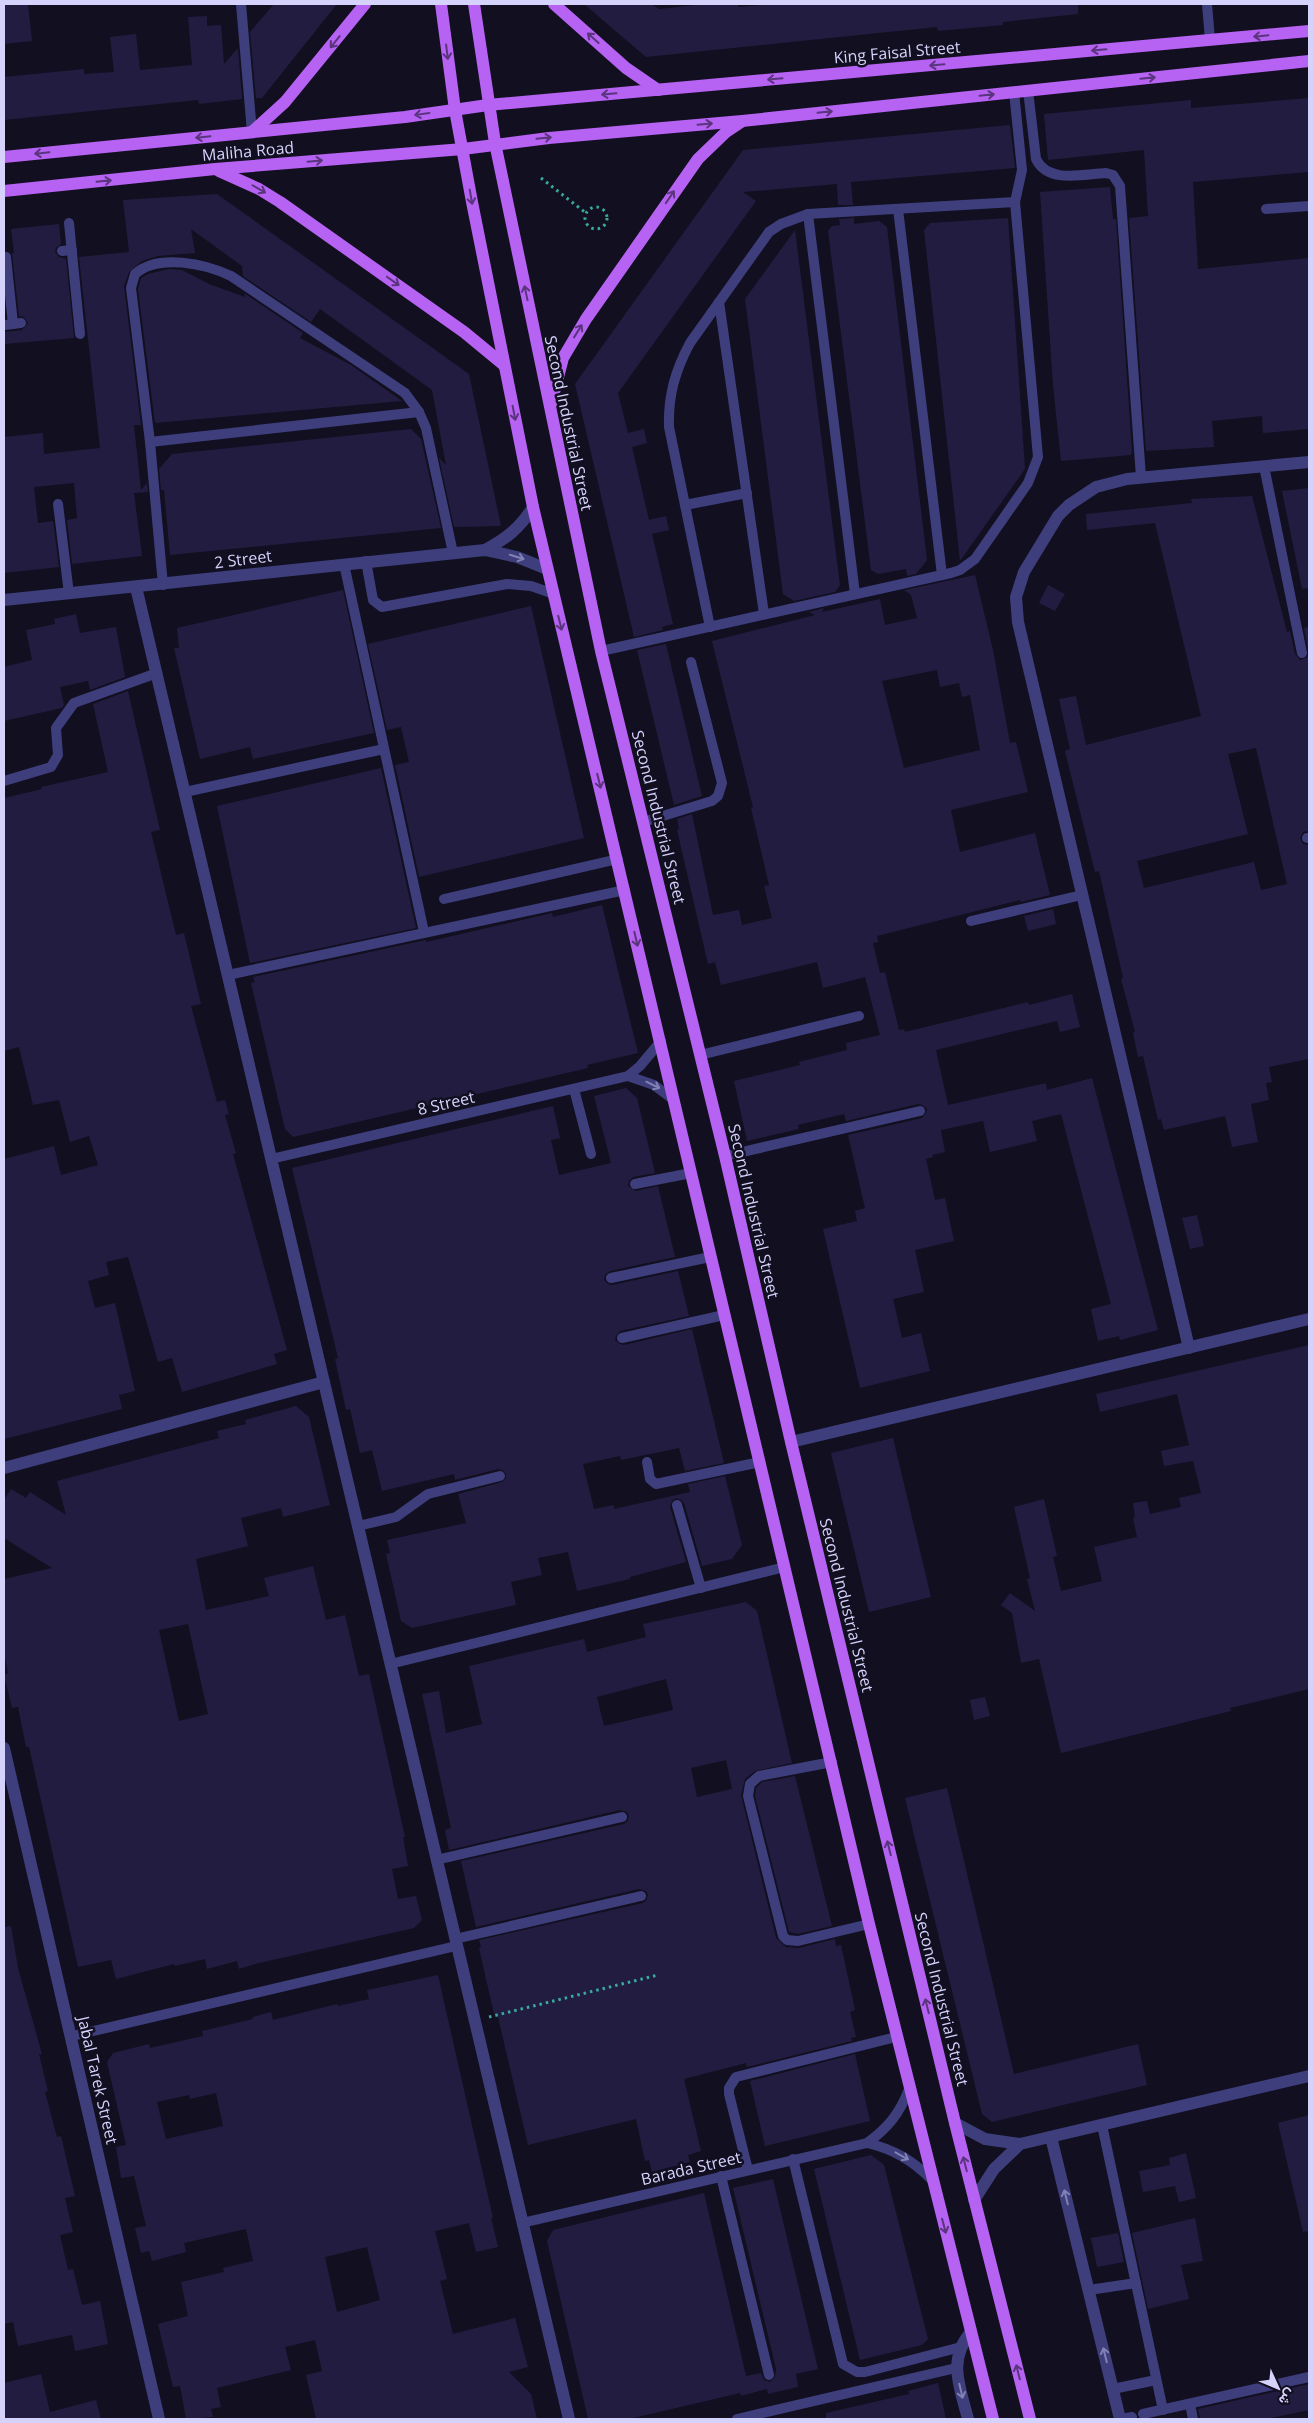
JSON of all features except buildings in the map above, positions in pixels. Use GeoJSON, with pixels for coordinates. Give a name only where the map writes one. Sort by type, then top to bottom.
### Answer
{"type":"FeatureCollection","features":[{"type":"Feature","properties":{"kind":"main road"},"geometry":{"type":"LineString","coordinates":[[252,132],[286,102],[365,4]]}},
{"type":"Feature","properties":{"kind":"main road"},"geometry":{"type":"LineString","coordinates":[[441,4],[455,110],[533,507],[896,2037],[993,2419]]}},
{"type":"Feature","properties":{"kind":"main road","name":"Second Industrial Street"},"geometry":{"type":"LineString","coordinates":[[474,4],[495,144],[601,651],[725,1156],[791,1442],[955,2123],[1030,2419]]}},
{"type":"Feature","properties":{"kind":"main road"},"geometry":{"type":"LineString","coordinates":[[554,4],[626,68],[658,90]]}},
{"type":"Feature","properties":{"kind":"main road","name":"King Faisal Street"},"geometry":{"type":"LineString","coordinates":[[488,105],[1309,31]]}},
{"type":"Feature","properties":{"kind":"main road"},"geometry":{"type":"LineString","coordinates":[[495,144],[742,121],[1309,61]]}},
{"type":"Feature","properties":{"kind":"main road","name":"Maliha Road"},"geometry":{"type":"LineString","coordinates":[[4,157],[252,132],[488,105]]}},
{"type":"Feature","properties":{"kind":"main road"},"geometry":{"type":"LineString","coordinates":[[550,409],[563,358],[586,319],[698,159],[726,132],[742,121]]}},
{"type":"Feature","properties":{"kind":"main road","name":"Maliha Road"},"geometry":{"type":"LineString","coordinates":[[4,191],[214,169],[463,149],[495,144]]}},
{"type":"Feature","properties":{"kind":"main road"},"geometry":{"type":"LineString","coordinates":[[214,169],[238,178],[280,202],[464,332],[504,365]]}},
{"type":"Feature","properties":{"kind":"street"},"geometry":{"type":"LineString","coordinates":[[1189,1348],[1018,622],[1016,597],[1024,572],[1058,516],[1069,505],[1096,487],[1111,482],[1141,477],[1309,462]]}},
{"type":"Feature","properties":{"kind":"street","name":"2 Street"},"geometry":{"type":"LineString","coordinates":[[486,550],[509,536],[526,518],[533,507]]}},
{"type":"Feature","properties":{"kind":"street","name":"2 Street"},"geometry":{"type":"LineString","coordinates":[[4,600],[486,550],[517,557],[548,569]]}},
{"type":"Feature","properties":{"kind":"street"},"geometry":{"type":"LineString","coordinates":[[136,587],[569,2419]]}},
{"type":"Feature","properties":{"kind":"street"},"geometry":{"type":"LineString","coordinates":[[791,1442],[1309,1319]]}},
{"type":"Feature","properties":{"kind":"street"},"geometry":{"type":"LineString","coordinates":[[4,1468],[324,1382]]}},
{"type":"Feature","properties":{"kind":"street","name":"Jabal Tarek Street"},"geometry":{"type":"LineString","coordinates":[[4,1748],[159,2419]]}},
{"type":"Feature","properties":{"kind":"street"},"geometry":{"type":"LineString","coordinates":[[955,2123],[986,2139],[1020,2144],[1309,2076]]}},
{"type":"Feature","properties":{"kind":"street"},"geometry":{"type":"LineString","coordinates":[[1051,2137],[1113,2388],[1129,2417]]}},
{"type":"Feature","properties":{"kind":"street"},"geometry":{"type":"LineString","coordinates":[[974,2200],[994,2169],[1020,2144]]}},
{"type":"Feature","properties":{"kind":"street"},"geometry":{"type":"LineString","coordinates":[[968,2419],[956,2368],[961,2347],[971,2332]]}},
{"type":"Feature","properties":{"kind":"lane"},"geometry":{"type":"LineString","coordinates":[[241,4],[252,132]]}},
{"type":"Feature","properties":{"kind":"lane"},"geometry":{"type":"LineString","coordinates":[[1208,4],[1210,40]]}},
{"type":"Feature","properties":{"kind":"lane"},"geometry":{"type":"LineString","coordinates":[[1028,90],[1036,159],[1042,168],[1057,175],[1106,173],[1113,175],[1120,186],[1141,477]]}},
{"type":"Feature","properties":{"kind":"lane"},"geometry":{"type":"LineString","coordinates":[[601,651],[942,575],[960,570],[976,559],[1028,483],[1036,466],[1038,447],[1015,202],[1022,170],[1014,92]]}},
{"type":"Feature","properties":{"kind":"lane"},"geometry":{"type":"LineString","coordinates":[[710,627],[669,428],[668,405],[672,383],[679,362],[690,343],[769,232],[780,224],[808,214],[1015,202]]}},
{"type":"Feature","properties":{"kind":"lane"},"geometry":{"type":"LineString","coordinates":[[1266,209],[1309,206]]}},
{"type":"Feature","properties":{"kind":"lane"},"geometry":{"type":"LineString","coordinates":[[898,208],[942,575]]}},
{"type":"Feature","properties":{"kind":"lane"},"geometry":{"type":"LineString","coordinates":[[808,214],[855,594]]}},
{"type":"Feature","properties":{"kind":"lane"},"geometry":{"type":"LineString","coordinates":[[70,223],[67,250],[73,316],[80,334]]}},
{"type":"Feature","properties":{"kind":"lane"},"geometry":{"type":"LineString","coordinates":[[8,257],[13,324]]}},
{"type":"Feature","properties":{"kind":"lane"},"geometry":{"type":"LineString","coordinates":[[163,585],[150,442],[130,288],[135,274],[148,266],[183,263],[199,264],[231,276],[405,393],[420,412],[426,428],[453,554]]}},
{"type":"Feature","properties":{"kind":"lane"},"geometry":{"type":"LineString","coordinates":[[719,302],[764,614]]}},
{"type":"Feature","properties":{"kind":"lane"},"geometry":{"type":"LineString","coordinates":[[150,442],[420,412]]}},
{"type":"Feature","properties":{"kind":"lane"},"geometry":{"type":"LineString","coordinates":[[1264,466],[1302,653]]}},
{"type":"Feature","properties":{"kind":"lane"},"geometry":{"type":"LineString","coordinates":[[685,505],[747,493]]}},
{"type":"Feature","properties":{"kind":"lane"},"geometry":{"type":"LineString","coordinates":[[58,504],[69,594]]}},
{"type":"Feature","properties":{"kind":"lane"},"geometry":{"type":"LineString","coordinates":[[366,561],[373,600],[382,607],[507,584],[531,586],[554,594]]}},
{"type":"Feature","properties":{"kind":"lane"},"geometry":{"type":"LineString","coordinates":[[344,564],[424,932]]}},
{"type":"Feature","properties":{"kind":"lane"},"geometry":{"type":"LineString","coordinates":[[643,822],[712,801],[718,796],[722,783],[691,662]]}},
{"type":"Feature","properties":{"kind":"lane"},"geometry":{"type":"LineString","coordinates":[[4,781],[51,766],[58,755],[56,728],[74,703],[157,674]]}},
{"type":"Feature","properties":{"kind":"lane"},"geometry":{"type":"LineString","coordinates":[[185,792],[384,749]]}},
{"type":"Feature","properties":{"kind":"lane"},"geometry":{"type":"LineString","coordinates":[[444,899],[618,859]]}},
{"type":"Feature","properties":{"kind":"lane"},"geometry":{"type":"LineString","coordinates":[[228,975],[625,890]]}},
{"type":"Feature","properties":{"kind":"lane"},"geometry":{"type":"LineString","coordinates":[[971,921],[1082,895]]}},
{"type":"Feature","properties":{"kind":"lane"},"geometry":{"type":"LineString","coordinates":[[700,1055],[860,1016]]}},
{"type":"Feature","properties":{"kind":"lane"},"geometry":{"type":"LineString","coordinates":[[628,1076],[640,1066],[661,1041]]}},
{"type":"Feature","properties":{"kind":"lane"},"geometry":{"type":"LineString","coordinates":[[628,1076],[654,1085],[675,1100]]}},
{"type":"Feature","properties":{"kind":"lane","name":"8 Street"},"geometry":{"type":"LineString","coordinates":[[271,1159],[628,1076]]}},
{"type":"Feature","properties":{"kind":"lane"},"geometry":{"type":"LineString","coordinates":[[574,1089],[591,1154]]}},
{"type":"Feature","properties":{"kind":"lane"},"geometry":{"type":"LineString","coordinates":[[725,1156],[920,1111]]}},
{"type":"Feature","properties":{"kind":"lane"},"geometry":{"type":"LineString","coordinates":[[635,1184],[691,1172]]}},
{"type":"Feature","properties":{"kind":"lane"},"geometry":{"type":"LineString","coordinates":[[611,1278],[710,1257]]}},
{"type":"Feature","properties":{"kind":"lane"},"geometry":{"type":"LineString","coordinates":[[622,1338],[724,1315]]}},
{"type":"Feature","properties":{"kind":"lane"},"geometry":{"type":"LineString","coordinates":[[647,1462],[650,1479],[656,1484],[760,1462]]}},
{"type":"Feature","properties":{"kind":"lane"},"geometry":{"type":"LineString","coordinates":[[358,1526],[396,1517],[428,1494],[500,1476]]}},
{"type":"Feature","properties":{"kind":"lane"},"geometry":{"type":"LineString","coordinates":[[677,1505],[701,1588]]}},
{"type":"Feature","properties":{"kind":"lane"},"geometry":{"type":"LineString","coordinates":[[390,1664],[785,1567]]}},
{"type":"Feature","properties":{"kind":"lane"},"geometry":{"type":"LineString","coordinates":[[832,1762],[759,1776],[750,1784],[748,1796],[783,1936],[787,1940],[798,1941],[869,1924]]}},
{"type":"Feature","properties":{"kind":"lane"},"geometry":{"type":"LineString","coordinates":[[436,1860],[622,1817]]}},
{"type":"Feature","properties":{"kind":"lane"},"geometry":{"type":"LineString","coordinates":[[72,2036],[641,1896]]}},
{"type":"Feature","properties":{"kind":"lane"},"geometry":{"type":"LineString","coordinates":[[748,2170],[729,2094],[729,2088],[736,2077],[896,2037]]}},
{"type":"Feature","properties":{"kind":"lane","name":"Barada Street"},"geometry":{"type":"LineString","coordinates":[[522,2223],[867,2143],[881,2133],[893,2120],[909,2089]]}},
{"type":"Feature","properties":{"kind":"lane"},"geometry":{"type":"LineString","coordinates":[[1102,2125],[1163,2410]]}},
{"type":"Feature","properties":{"kind":"lane","name":"Barada Street"},"geometry":{"type":"LineString","coordinates":[[867,2143],[896,2152],[909,2159],[931,2179]]}},
{"type":"Feature","properties":{"kind":"lane"},"geometry":{"type":"LineString","coordinates":[[793,2159],[844,2364],[857,2372],[865,2372],[961,2347]]}},
{"type":"Feature","properties":{"kind":"lane"},"geometry":{"type":"LineString","coordinates":[[721,2176],[769,2374]]}},
{"type":"Feature","properties":{"kind":"lane"},"geometry":{"type":"LineString","coordinates":[[1089,2290],[1136,2283]]}},
{"type":"Feature","properties":{"kind":"lane"},"geometry":{"type":"LineString","coordinates":[[737,2419],[956,2368]]}},
{"type":"Feature","properties":{"kind":"lane"},"geometry":{"type":"LineString","coordinates":[[1129,2417],[1309,2377]]}},
{"type":"Feature","properties":{"kind":"lane"},"geometry":{"type":"LineString","coordinates":[[1113,2388],[1156,2380]]}},
{"type":"Feature","properties":{"kind":"lane"},"geometry":{"type":"LineString","coordinates":[[1190,2404],[1193,2419]]}},
{"type":"Feature","properties":{"kind":"path"},"geometry":{"type":"LineString","coordinates":[[541,178],[586,213]]}},
{"type":"Feature","properties":{"kind":"path"},"geometry":{"type":"LineString","coordinates":[[593,207],[603,209],[606,212],[607,222],[600,229],[590,228],[586,224],[586,213],[593,207]]}},
{"type":"Feature","properties":{"kind":"path"},"geometry":{"type":"LineString","coordinates":[[474,2021],[658,1975]]}}]}
